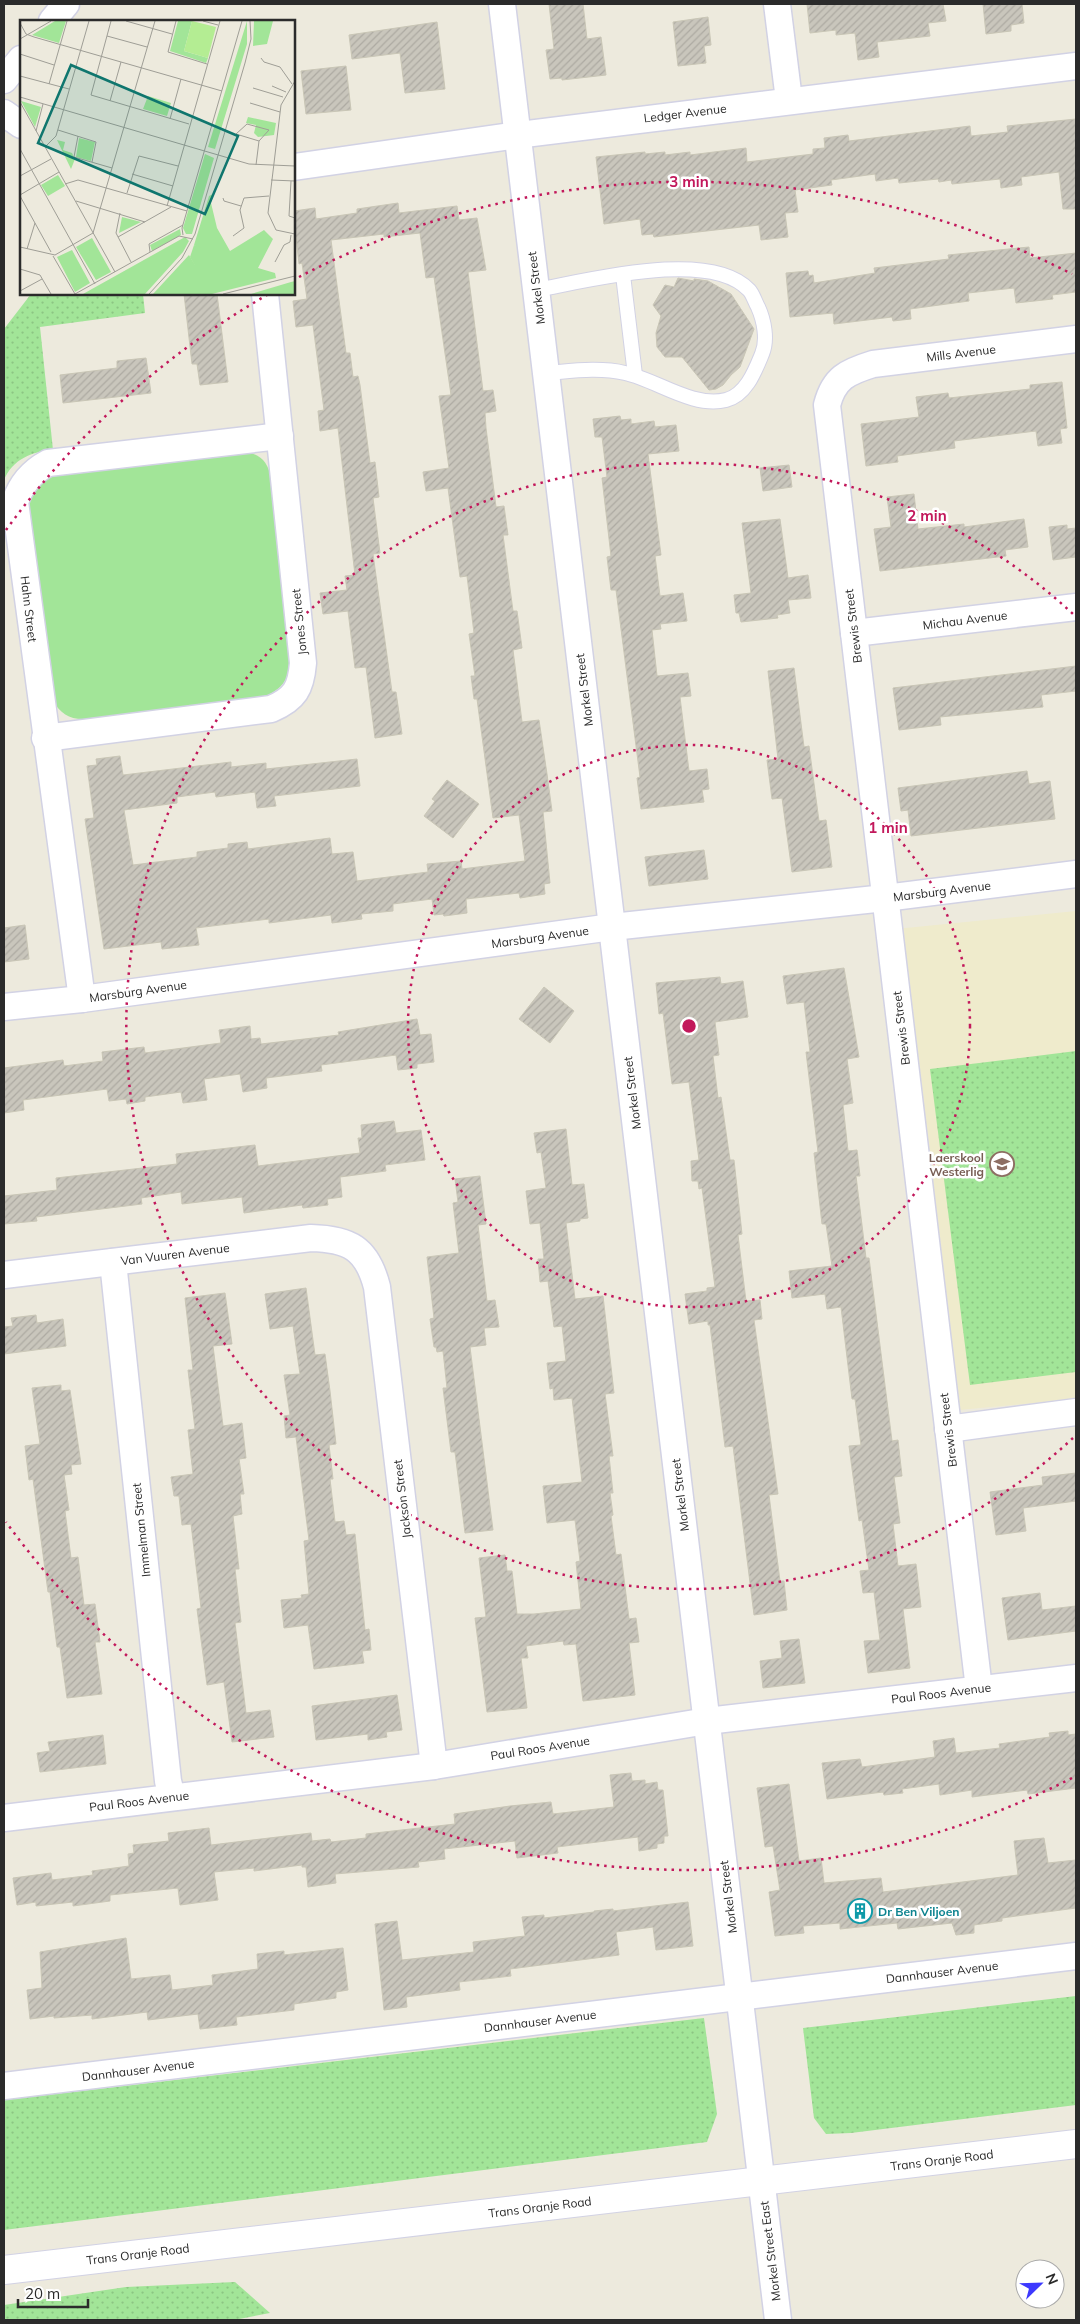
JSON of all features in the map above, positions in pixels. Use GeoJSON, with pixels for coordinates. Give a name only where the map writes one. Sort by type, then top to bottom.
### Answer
{"type":"FeatureCollection","features":[{"type":"Feature","properties":{"kind":"main road","name":"Trans Oranje Road"},"geometry":{"type":"LineString","coordinates":[[4,2270],[1076,2144]]}},
{"type":"Feature","properties":{"kind":"street"},"geometry":{"type":"LineString","coordinates":[[53,20],[66,4]]}},
{"type":"Feature","properties":{"kind":"street","name":"Morkel Street"},"geometry":{"type":"LineString","coordinates":[[502,4],[761,2181]]}},
{"type":"Feature","properties":{"kind":"street"},"geometry":{"type":"LineString","coordinates":[[777,4],[789,100]]}},
{"type":"Feature","properties":{"kind":"street"},"geometry":{"type":"LineString","coordinates":[[4,80],[20,60]]}},
{"type":"Feature","properties":{"kind":"street","name":"Ledger Avenue"},"geometry":{"type":"LineString","coordinates":[[295,167],[518,135],[789,100],[1076,66]]}},
{"type":"Feature","properties":{"kind":"street"},"geometry":{"type":"LineString","coordinates":[[4,112],[20,124]]}},
{"type":"Feature","properties":{"kind":"street","name":"Jones Street"},"geometry":{"type":"LineString","coordinates":[[45,738],[271,709],[283,704],[294,694],[302,680],[303,663],[265,295]]}},
{"type":"Feature","properties":{"kind":"street","name":"Mills Avenue"},"geometry":{"type":"LineString","coordinates":[[847,374],[873,364],[1076,339]]}},
{"type":"Feature","properties":{"kind":"street","name":"Brewis Street"},"geometry":{"type":"LineString","coordinates":[[847,374],[838,381],[831,391],[827,405],[979,1689]]}},
{"type":"Feature","properties":{"kind":"street","name":"Hahn Street"},"geometry":{"type":"LineString","coordinates":[[82,999],[45,738],[15,502],[19,490],[37,469],[48,463],[280,436]]}},
{"type":"Feature","properties":{"kind":"street","name":"Michau Avenue"},"geometry":{"type":"LineString","coordinates":[[854,633],[1076,607]]}},
{"type":"Feature","properties":{"kind":"street","name":"Marsburg Avenue"},"geometry":{"type":"LineString","coordinates":[[4,1007],[82,999],[612,927],[886,898],[1076,874]]}},
{"type":"Feature","properties":{"kind":"street","name":"Van Vuuren Avenue"},"geometry":{"type":"LineString","coordinates":[[4,1275],[311,1238],[346,1242]]}},
{"type":"Feature","properties":{"kind":"street","name":"Jackson Street"},"geometry":{"type":"LineString","coordinates":[[346,1242],[367,1260],[377,1288],[434,1766]]}},
{"type":"Feature","properties":{"kind":"street","name":"Immelman Street"},"geometry":{"type":"LineString","coordinates":[[113,1262],[167,1771],[172,1797]]}},
{"type":"Feature","properties":{"kind":"street"},"geometry":{"type":"LineString","coordinates":[[948,1429],[1076,1412]]}},
{"type":"Feature","properties":{"kind":"street","name":"Paul Roos Avenue"},"geometry":{"type":"LineString","coordinates":[[4,1818],[434,1766],[707,1721],[1076,1678]]}},
{"type":"Feature","properties":{"kind":"street","name":"Dannhauser Avenue"},"geometry":{"type":"LineString","coordinates":[[4,2086],[1076,1956]]}},
{"type":"Feature","properties":{"kind":"street","name":"Morkel Street East"},"geometry":{"type":"LineString","coordinates":[[761,2181],[778,2320]]}},
{"type":"Feature","properties":{"kind":"lane"},"geometry":{"type":"LineString","coordinates":[[536,290],[666,268],[708,270],[732,279],[750,290],[762,316],[765,347],[756,370],[741,393],[727,400],[710,401],[688,396],[635,375],[610,370],[546,373]]}},
{"type":"Feature","properties":{"kind":"lane"},"geometry":{"type":"LineString","coordinates":[[623,276],[635,375]]}},
{"type":"Feature","properties":{"kind":"shaded area","name":"Laerskool Westerlig"},"geometry":{"type":"Polygon","coordinates":[[[1076,911],[1076,1399],[959,1410],[896,929],[1076,911]]]}},
{"type":"Feature","properties":{"kind":"green space"},"geometry":{"type":"Polygon","coordinates":[[[30,295],[143,295],[145,313],[40,327],[53,450],[24,458],[12,467],[4,480],[4,329],[30,295]]]}},
{"type":"Feature","properties":{"kind":"green space"},"geometry":{"type":"Polygon","coordinates":[[[248,452],[264,461],[271,478],[293,661],[284,683],[277,690],[266,696],[86,719],[66,715],[52,700],[27,510],[35,489],[44,480],[66,472],[248,452]]]}},
{"type":"Feature","properties":{"kind":"green space"},"geometry":{"type":"Polygon","coordinates":[[[1076,1051],[1076,1372],[970,1385],[930,1069],[1076,1051]]]}},
{"type":"Feature","properties":{"kind":"green space"},"geometry":{"type":"Polygon","coordinates":[[[1076,1996],[1076,2105],[851,2133],[826,2134],[814,2118],[803,2028],[1076,1996]]]}},
{"type":"Feature","properties":{"kind":"green space"},"geometry":{"type":"Polygon","coordinates":[[[704,2018],[717,2114],[707,2142],[4,2230],[4,2100],[704,2018]]]}},
{"type":"Feature","properties":{"kind":"green space"},"geometry":{"type":"Polygon","coordinates":[[[235,2282],[270,2313],[234,2320],[4,2320],[4,2305],[126,2287],[235,2282]]]}},
{"type":"Feature","properties":{"kind":"building"},"geometry":{"type":"Polygon","coordinates":[[[549,4],[583,4],[587,39],[601,37],[606,75],[562,80],[562,78],[550,79],[546,50],[554,49],[549,4]]]}},
{"type":"Feature","properties":{"kind":"building"},"geometry":{"type":"Polygon","coordinates":[[[807,4],[943,4],[946,21],[928,23],[930,36],[877,42],[879,57],[858,60],[855,33],[836,35],[836,30],[810,33],[807,4]]]}},
{"type":"Feature","properties":{"kind":"building"},"geometry":{"type":"Polygon","coordinates":[[[983,4],[1022,4],[1024,23],[1011,25],[1011,31],[986,34],[983,4]]]}},
{"type":"Feature","properties":{"kind":"building"},"geometry":{"type":"Polygon","coordinates":[[[708,17],[711,45],[704,46],[706,63],[678,66],[673,22],[708,17]]]}},
{"type":"Feature","properties":{"kind":"building"},"geometry":{"type":"Polygon","coordinates":[[[437,22],[445,89],[405,93],[400,53],[352,59],[349,35],[437,22]]]}},
{"type":"Feature","properties":{"kind":"building"},"geometry":{"type":"Polygon","coordinates":[[[346,66],[351,110],[306,114],[301,71],[346,66]]]}},
{"type":"Feature","properties":{"kind":"building"},"geometry":{"type":"Polygon","coordinates":[[[1076,119],[1076,209],[1063,209],[1059,172],[1021,177],[1022,185],[1001,188],[1000,179],[952,184],[951,180],[939,182],[938,179],[899,183],[898,178],[876,181],[875,174],[831,180],[832,185],[795,190],[798,212],[785,213],[788,237],[761,240],[759,225],[654,237],[653,234],[642,235],[640,219],[604,224],[596,157],[645,152],[645,154],[665,152],[665,155],[690,152],[690,155],[746,148],[747,162],[813,154],[813,149],[825,148],[824,138],[848,135],[849,141],[970,126],[971,136],[1008,132],[1007,126],[1076,119]]]}},
{"type":"Feature","properties":{"kind":"building"},"geometry":{"type":"Polygon","coordinates":[[[398,203],[399,213],[457,206],[459,220],[477,218],[486,270],[468,272],[483,391],[493,390],[496,411],[485,413],[486,428],[496,507],[504,506],[508,535],[503,535],[513,611],[517,611],[522,648],[513,650],[522,722],[539,720],[552,811],[543,812],[550,883],[544,884],[545,894],[520,898],[519,893],[466,899],[467,913],[444,916],[443,914],[434,915],[432,899],[393,904],[393,911],[361,914],[362,919],[332,923],[331,915],[269,923],[269,919],[196,928],[199,945],[162,949],[161,942],[104,949],[85,819],[94,818],[87,766],[97,765],[96,759],[120,756],[123,775],[231,762],[231,767],[266,763],[266,769],[357,759],[360,786],[274,796],[276,806],[257,808],[255,792],[216,797],[215,792],[177,797],[177,803],[124,810],[133,865],[197,857],[197,852],[228,848],[228,844],[247,842],[248,849],[330,838],[332,854],[353,852],[357,881],[428,872],[427,864],[461,861],[462,869],[525,861],[519,815],[493,818],[477,699],[474,699],[471,676],[475,676],[469,634],[474,633],[467,576],[460,577],[448,488],[426,491],[423,472],[449,468],[439,396],[451,395],[434,277],[426,278],[420,233],[384,237],[384,234],[331,240],[346,353],[350,353],[353,377],[358,376],[370,463],[375,462],[379,497],[373,498],[380,553],[373,554],[392,692],[396,692],[402,734],[375,738],[366,667],[355,668],[348,611],[323,614],[320,593],[347,590],[345,576],[355,575],[338,428],[320,431],[318,411],[324,410],[313,325],[296,327],[293,301],[307,299],[302,263],[299,264],[295,237],[295,211],[315,208],[316,219],[357,213],[357,209],[398,203]]]}},
{"type":"Feature","properties":{"kind":"building"},"geometry":{"type":"Polygon","coordinates":[[[1029,247],[1030,258],[1076,253],[1076,292],[1052,295],[1053,299],[1016,303],[1014,288],[968,293],[969,301],[910,309],[911,319],[893,321],[892,317],[834,324],[833,313],[790,317],[786,273],[808,271],[809,276],[813,275],[814,283],[875,273],[874,268],[949,259],[948,255],[1029,247]]]}},
{"type":"Feature","properties":{"kind":"building"},"geometry":{"type":"Polygon","coordinates":[[[678,278],[708,281],[731,294],[754,329],[740,367],[723,385],[716,389],[709,390],[682,357],[665,357],[657,347],[656,333],[661,316],[653,305],[665,285],[674,287],[678,278]]]}},
{"type":"Feature","properties":{"kind":"building"},"geometry":{"type":"Polygon","coordinates":[[[184,295],[217,295],[228,382],[200,385],[197,364],[192,364],[184,295]]]}},
{"type":"Feature","properties":{"kind":"building"},"geometry":{"type":"Polygon","coordinates":[[[146,358],[151,393],[63,403],[60,375],[117,368],[117,361],[146,358]]]}},
{"type":"Feature","properties":{"kind":"building"},"geometry":{"type":"Polygon","coordinates":[[[1062,382],[1067,428],[1060,429],[1062,443],[1038,446],[1036,431],[954,441],[955,448],[897,456],[898,462],[866,466],[861,424],[919,417],[916,397],[948,393],[949,398],[1030,389],[1030,385],[1062,382]]]}},
{"type":"Feature","properties":{"kind":"building"},"geometry":{"type":"Polygon","coordinates":[[[620,416],[621,420],[631,419],[631,424],[654,421],[655,427],[676,425],[679,451],[648,454],[661,555],[655,556],[660,596],[683,593],[687,621],[660,624],[661,629],[652,630],[657,676],[688,673],[691,696],[680,697],[689,771],[707,769],[709,789],[702,790],[704,802],[641,809],[637,778],[640,777],[616,590],[611,590],[607,557],[611,556],[602,478],[607,477],[602,437],[595,437],[593,419],[620,416]]]}},
{"type":"Feature","properties":{"kind":"building"},"geometry":{"type":"Polygon","coordinates":[[[789,465],[792,487],[763,491],[760,468],[789,465]]]}},
{"type":"Feature","properties":{"kind":"building"},"geometry":{"type":"Polygon","coordinates":[[[914,494],[918,529],[964,524],[964,527],[1024,519],[1028,547],[1005,550],[1006,556],[880,571],[874,529],[891,527],[887,497],[914,494]]]}},
{"type":"Feature","properties":{"kind":"building"},"geometry":{"type":"Polygon","coordinates":[[[780,519],[788,578],[808,575],[811,598],[788,600],[790,613],[777,615],[778,618],[741,622],[739,613],[736,613],[734,595],[751,593],[742,523],[780,519]]]}},
{"type":"Feature","properties":{"kind":"building"},"geometry":{"type":"Polygon","coordinates":[[[1067,525],[1067,529],[1076,528],[1076,557],[1053,560],[1049,527],[1067,525]]]}},
{"type":"Feature","properties":{"kind":"building"},"geometry":{"type":"Polygon","coordinates":[[[1076,666],[1076,691],[1041,695],[1043,707],[940,717],[941,725],[899,730],[893,688],[1076,666]]]}},
{"type":"Feature","properties":{"kind":"building"},"geometry":{"type":"Polygon","coordinates":[[[794,668],[804,747],[809,746],[819,821],[826,820],[832,867],[792,872],[782,798],[772,799],[767,760],[778,759],[768,671],[794,668]]]}},
{"type":"Feature","properties":{"kind":"building"},"geometry":{"type":"Polygon","coordinates":[[[1027,771],[1029,784],[1050,781],[1055,819],[911,836],[908,810],[901,811],[898,788],[1027,771]]]}},
{"type":"Feature","properties":{"kind":"building"},"geometry":{"type":"Polygon","coordinates":[[[447,780],[479,804],[453,838],[424,816],[435,801],[432,799],[447,780]]]}},
{"type":"Feature","properties":{"kind":"building"},"geometry":{"type":"Polygon","coordinates":[[[704,850],[708,879],[649,886],[645,857],[704,850]]]}},
{"type":"Feature","properties":{"kind":"building"},"geometry":{"type":"Polygon","coordinates":[[[25,925],[29,959],[4,962],[4,928],[25,925]]]}},
{"type":"Feature","properties":{"kind":"building"},"geometry":{"type":"Polygon","coordinates":[[[844,968],[859,1057],[847,1059],[853,1103],[843,1105],[848,1151],[857,1150],[860,1176],[856,1176],[866,1258],[869,1258],[892,1441],[898,1440],[902,1476],[894,1477],[900,1523],[893,1524],[898,1566],[916,1564],[921,1607],[903,1609],[910,1668],[868,1673],[864,1641],[880,1640],[874,1592],[863,1593],[860,1571],[869,1570],[862,1520],[859,1521],[849,1446],[861,1445],[855,1399],[852,1399],[841,1307],[827,1309],[825,1294],[792,1298],[789,1271],[832,1266],[826,1224],[822,1224],[814,1153],[818,1152],[806,1052],[810,1052],[804,1002],[787,1004],[783,976],[844,968]]]}},
{"type":"Feature","properties":{"kind":"building"},"geometry":{"type":"Polygon","coordinates":[[[720,977],[721,984],[743,981],[748,1017],[715,1022],[719,1055],[713,1056],[718,1098],[721,1097],[730,1160],[734,1160],[742,1234],[738,1235],[746,1301],[760,1300],[762,1319],[754,1320],[778,1494],[769,1495],[780,1581],[784,1581],[787,1610],[754,1615],[733,1446],[725,1447],[710,1325],[708,1325],[708,1321],[689,1324],[685,1294],[707,1291],[707,1288],[715,1287],[702,1188],[699,1189],[698,1181],[692,1181],[691,1161],[699,1160],[689,1082],[672,1084],[663,1013],[659,1014],[656,983],[720,977]]]}},
{"type":"Feature","properties":{"kind":"building"},"geometry":{"type":"Polygon","coordinates":[[[544,987],[574,1011],[550,1043],[519,1019],[544,987]]]}},
{"type":"Feature","properties":{"kind":"building"},"geometry":{"type":"Polygon","coordinates":[[[417,1019],[420,1035],[431,1034],[434,1062],[417,1064],[417,1068],[398,1070],[396,1055],[321,1065],[322,1071],[266,1078],[267,1088],[243,1092],[240,1074],[204,1079],[207,1100],[183,1103],[181,1092],[145,1097],[145,1101],[127,1104],[126,1099],[109,1101],[107,1089],[23,1100],[24,1110],[4,1113],[4,1068],[63,1060],[64,1066],[103,1061],[102,1052],[144,1047],[145,1053],[221,1043],[219,1030],[250,1026],[251,1039],[260,1038],[261,1044],[339,1035],[338,1032],[417,1019]]]}},
{"type":"Feature","properties":{"kind":"building"},"geometry":{"type":"Polygon","coordinates":[[[394,1121],[396,1133],[421,1130],[425,1160],[385,1165],[386,1171],[340,1177],[342,1197],[327,1199],[328,1205],[303,1208],[302,1205],[244,1213],[242,1197],[182,1204],[181,1192],[141,1198],[142,1204],[36,1217],[37,1221],[4,1224],[4,1196],[57,1190],[56,1178],[177,1164],[176,1154],[255,1145],[258,1166],[360,1153],[358,1138],[362,1138],[361,1125],[394,1121]]]}},
{"type":"Feature","properties":{"kind":"building"},"geometry":{"type":"Polygon","coordinates":[[[566,1129],[572,1185],[584,1184],[588,1218],[566,1223],[575,1299],[603,1296],[614,1393],[605,1394],[613,1456],[609,1456],[613,1493],[610,1493],[613,1515],[611,1516],[616,1555],[621,1554],[629,1619],[636,1618],[639,1642],[629,1643],[635,1695],[583,1701],[576,1644],[564,1645],[563,1641],[526,1646],[528,1658],[521,1658],[527,1708],[487,1712],[475,1618],[486,1617],[479,1558],[505,1555],[507,1571],[512,1571],[517,1614],[581,1609],[576,1562],[580,1561],[575,1520],[547,1523],[543,1486],[582,1482],[572,1398],[554,1400],[553,1388],[550,1389],[547,1363],[566,1361],[562,1326],[554,1327],[548,1281],[540,1282],[538,1259],[544,1259],[540,1223],[530,1224],[526,1191],[546,1188],[541,1152],[537,1153],[534,1133],[566,1129]]]}},
{"type":"Feature","properties":{"kind":"building"},"geometry":{"type":"Polygon","coordinates":[[[480,1176],[486,1224],[478,1225],[487,1301],[495,1300],[499,1327],[484,1328],[486,1345],[470,1347],[493,1530],[465,1533],[455,1452],[451,1452],[443,1388],[447,1388],[443,1351],[437,1352],[436,1347],[434,1347],[430,1319],[434,1318],[427,1257],[459,1253],[453,1203],[458,1202],[455,1179],[480,1176]]]}},
{"type":"Feature","properties":{"kind":"building"},"geometry":{"type":"Polygon","coordinates":[[[306,1288],[315,1355],[325,1354],[330,1391],[336,1444],[329,1445],[333,1479],[330,1479],[335,1522],[344,1521],[346,1535],[355,1534],[365,1630],[369,1629],[371,1650],[362,1651],[364,1663],[314,1669],[308,1625],[284,1628],[281,1600],[302,1598],[301,1595],[309,1594],[304,1541],[309,1540],[296,1437],[286,1438],[284,1416],[290,1415],[284,1375],[300,1374],[293,1326],[270,1329],[265,1294],[306,1288]]]}},
{"type":"Feature","properties":{"kind":"building"},"geometry":{"type":"Polygon","coordinates":[[[225,1293],[232,1344],[213,1346],[223,1426],[242,1423],[246,1458],[239,1459],[244,1494],[240,1494],[242,1514],[233,1516],[239,1569],[235,1569],[241,1622],[235,1623],[246,1713],[270,1710],[274,1737],[232,1742],[224,1682],[207,1685],[197,1609],[201,1608],[191,1524],[182,1525],[179,1496],[174,1496],[171,1477],[193,1474],[188,1430],[195,1429],[188,1370],[193,1370],[185,1298],[225,1293]]]}},
{"type":"Feature","properties":{"kind":"building"},"geometry":{"type":"Polygon","coordinates":[[[36,1315],[37,1323],[63,1319],[66,1346],[4,1354],[4,1327],[13,1326],[11,1318],[36,1315]]]}},
{"type":"Feature","properties":{"kind":"building"},"geometry":{"type":"Polygon","coordinates":[[[61,1385],[61,1391],[70,1390],[81,1464],[71,1465],[72,1474],[64,1475],[69,1510],[65,1511],[71,1558],[78,1557],[84,1605],[95,1604],[100,1642],[95,1642],[102,1694],[67,1698],[60,1647],[57,1647],[50,1592],[48,1592],[33,1479],[29,1480],[25,1446],[40,1444],[32,1388],[61,1385]]]}},
{"type":"Feature","properties":{"kind":"building"},"geometry":{"type":"Polygon","coordinates":[[[1076,1473],[1076,1501],[1023,1508],[1026,1531],[996,1535],[990,1492],[1043,1485],[1042,1477],[1076,1473]]]}},
{"type":"Feature","properties":{"kind":"building"},"geometry":{"type":"Polygon","coordinates":[[[1040,1593],[1042,1610],[1076,1606],[1076,1631],[1008,1640],[1002,1598],[1040,1593]]]}},
{"type":"Feature","properties":{"kind":"building"},"geometry":{"type":"Polygon","coordinates":[[[799,1639],[805,1683],[763,1688],[760,1661],[782,1658],[780,1641],[799,1639]]]}},
{"type":"Feature","properties":{"kind":"building"},"geometry":{"type":"Polygon","coordinates":[[[397,1695],[402,1730],[386,1732],[387,1737],[368,1740],[368,1734],[316,1740],[312,1706],[397,1695]]]}},
{"type":"Feature","properties":{"kind":"building"},"geometry":{"type":"Polygon","coordinates":[[[1068,1731],[1068,1735],[1076,1734],[1076,1788],[1028,1794],[1027,1790],[972,1797],[972,1790],[940,1795],[939,1784],[902,1789],[903,1793],[884,1795],[883,1792],[827,1799],[822,1763],[860,1759],[862,1767],[935,1757],[933,1741],[954,1738],[956,1753],[1000,1748],[999,1744],[1050,1737],[1049,1733],[1068,1731]]]}},
{"type":"Feature","properties":{"kind":"building"},"geometry":{"type":"Polygon","coordinates":[[[103,1735],[106,1764],[40,1772],[37,1753],[50,1751],[48,1742],[103,1735]]]}},
{"type":"Feature","properties":{"kind":"building"},"geometry":{"type":"Polygon","coordinates":[[[631,1773],[632,1781],[645,1780],[645,1784],[657,1782],[658,1790],[663,1790],[668,1836],[664,1836],[664,1843],[657,1844],[657,1848],[639,1851],[638,1837],[557,1847],[558,1853],[517,1858],[515,1841],[444,1849],[445,1859],[418,1862],[419,1867],[335,1874],[336,1883],[308,1887],[306,1867],[302,1867],[302,1865],[254,1871],[254,1868],[214,1872],[218,1900],[180,1905],[178,1888],[110,1895],[110,1901],[73,1906],[73,1902],[36,1906],[36,1902],[17,1905],[13,1878],[51,1873],[52,1880],[93,1875],[92,1871],[129,1866],[128,1854],[134,1853],[133,1845],[169,1841],[168,1833],[209,1828],[211,1845],[311,1833],[312,1841],[330,1839],[331,1842],[366,1838],[366,1834],[455,1824],[454,1814],[510,1806],[551,1802],[553,1814],[614,1807],[610,1775],[631,1773]]]}},
{"type":"Feature","properties":{"kind":"building"},"geometry":{"type":"Polygon","coordinates":[[[789,1784],[799,1861],[821,1858],[824,1883],[881,1878],[883,1892],[1018,1875],[1014,1841],[1044,1838],[1048,1863],[1076,1860],[1076,1908],[1002,1918],[1002,1921],[974,1925],[974,1933],[956,1935],[952,1923],[898,1929],[897,1923],[840,1929],[840,1923],[803,1926],[804,1933],[775,1936],[769,1892],[780,1890],[773,1846],[765,1847],[757,1788],[789,1784]]]}},
{"type":"Feature","properties":{"kind":"building"},"geometry":{"type":"Polygon","coordinates":[[[688,1902],[693,1946],[656,1950],[653,1927],[616,1932],[619,1955],[510,1969],[511,1976],[459,1982],[460,1990],[406,1997],[407,2007],[384,2010],[375,1924],[397,1921],[402,1960],[474,1952],[473,1942],[525,1936],[522,1917],[544,1915],[544,1918],[688,1902]]]}},
{"type":"Feature","properties":{"kind":"building"},"geometry":{"type":"Polygon","coordinates":[[[126,1938],[131,1979],[170,1975],[172,1990],[213,1985],[212,1975],[258,1969],[257,1954],[284,1951],[284,1955],[343,1948],[348,1990],[336,1992],[336,1998],[294,2004],[294,2010],[236,2017],[237,2025],[200,2029],[198,2014],[148,2020],[147,2012],[92,2019],[92,2015],[30,2019],[27,1990],[42,1988],[40,1952],[126,1938]]]}},
{"type":"Feature","properties":{"kind":"place","name":"Laerskool Westerlig"},"geometry":{"type":"Point","coordinates":[1002,1164]}},
{"type":"Feature","properties":{"kind":"place","name":"Dr Ben Viljoen"},"geometry":{"type":"Point","coordinates":[860,1911]}}]}
